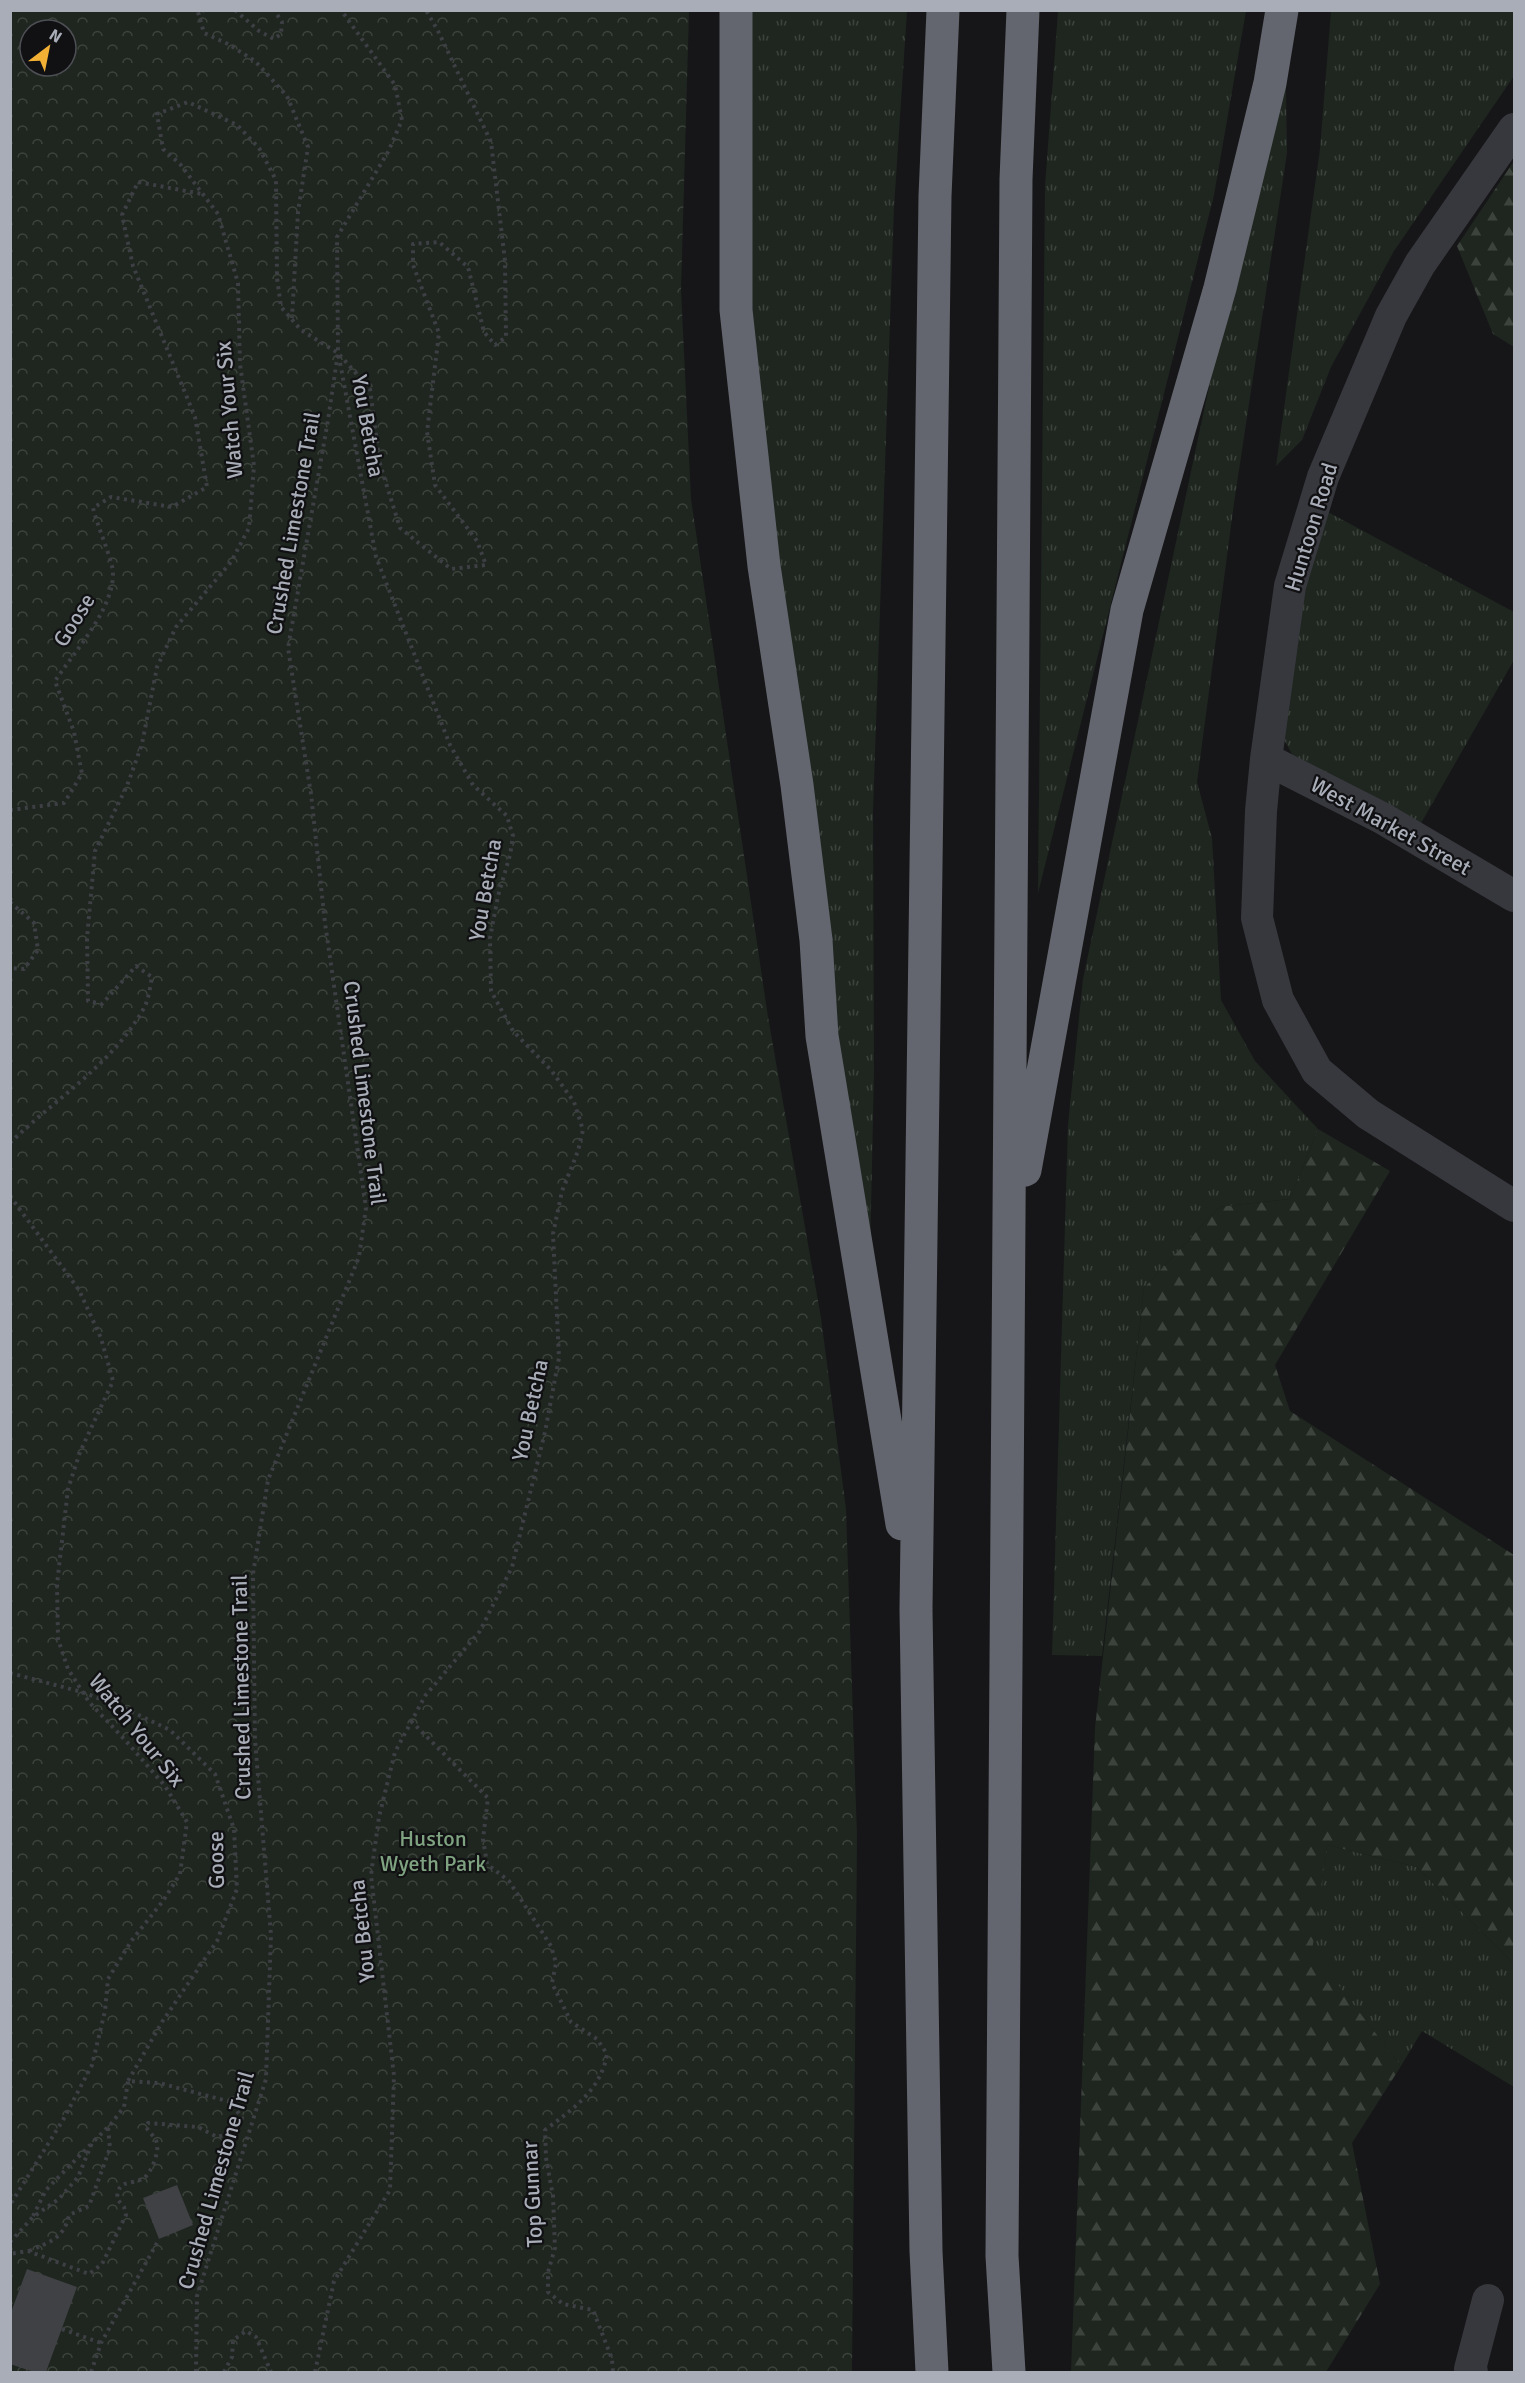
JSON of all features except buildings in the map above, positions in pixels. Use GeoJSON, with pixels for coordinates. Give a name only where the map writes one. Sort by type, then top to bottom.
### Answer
{"type":"FeatureCollection","features":[{"type":"Feature","properties":{"kind":"highway"},"geometry":{"type":"LineString","coordinates":[[736,10],[735,310],[764,566],[797,785],[815,929],[822,1036],[916,1609]]}},
{"type":"Feature","properties":{"kind":"highway"},"geometry":{"type":"LineString","coordinates":[[932,2373],[926,2252],[916,1609],[935,208],[943,10]]}},
{"type":"Feature","properties":{"kind":"highway"},"geometry":{"type":"LineString","coordinates":[[1009,2373],[1002,2256],[1016,180],[1023,10]]}},
{"type":"Feature","properties":{"kind":"highway"},"geometry":{"type":"LineString","coordinates":[[1009,1257],[1127,610],[1220,288],[1270,83],[1282,10]]}},
{"type":"Feature","properties":{"kind":"street","name":"Huntoon Road"},"geometry":{"type":"LineString","coordinates":[[1515,129],[1420,264],[1391,316],[1323,477],[1290,586],[1266,759],[1261,811],[1257,918],[1278,1000],[1317,1071],[1368,1114],[1515,1206]]}},
{"type":"Feature","properties":{"kind":"street","name":"West Market Street"},"geometry":{"type":"LineString","coordinates":[[1266,759],[1382,818],[1515,896]]}},
{"type":"Feature","properties":{"kind":"street"},"geometry":{"type":"LineString","coordinates":[[1472,2373],[1470,2369],[1488,2300]]}},
{"type":"Feature","properties":{"kind":"path"},"geometry":{"type":"LineString","coordinates":[[205,10],[198,12],[204,33],[228,44],[255,61],[286,96],[308,147],[298,212],[292,319]]}},
{"type":"Feature","properties":{"kind":"path"},"geometry":{"type":"LineString","coordinates":[[235,10],[259,31],[274,39],[281,34],[282,22],[274,10]]}},
{"type":"Feature","properties":{"kind":"path","name":"Crushed Limestone Trail"},"geometry":{"type":"LineString","coordinates":[[196,2373],[197,2296],[266,2079],[271,1935],[255,1740],[253,1574],[268,1480],[359,1257],[366,1208],[325,923],[311,794],[288,648],[338,353],[337,237],[388,152],[402,120],[395,85],[341,10]]}},
{"type":"Feature","properties":{"kind":"path","name":"You Betcha"},"geometry":{"type":"LineString","coordinates":[[338,353],[370,389],[380,464],[400,528],[451,569],[486,565],[477,541],[435,485],[427,432],[440,333],[413,265],[413,243],[439,242],[468,267],[484,332],[495,345],[506,337],[505,261],[491,142],[426,10]]}},
{"type":"Feature","properties":{"kind":"path","name":"Watch Your Six"},"geometry":{"type":"LineString","coordinates":[[10,1143],[89,1074],[126,1034],[146,1006],[152,977],[136,966],[102,1004],[88,1001],[87,938],[95,851],[135,765],[142,744],[157,667],[176,627],[231,562],[249,528],[254,466],[240,364],[238,283],[218,214],[180,165],[163,149],[157,114],[188,102],[237,125],[259,148],[276,180],[277,278],[281,307],[302,330],[338,353]]}},
{"type":"Feature","properties":{"kind":"path","name":"Goose"},"geometry":{"type":"LineString","coordinates":[[10,810],[64,803],[82,774],[74,732],[55,681],[104,610],[110,591],[112,568],[93,508],[111,496],[172,507],[207,487],[195,417],[133,266],[122,215],[138,182],[203,195]]}},
{"type":"Feature","properties":{"kind":"path","name":"You Betcha"},"geometry":{"type":"LineString","coordinates":[[315,2373],[334,2281],[390,2190],[394,2076],[370,1875],[379,1817],[394,1752],[425,1696],[480,1631],[512,1567],[545,1432],[559,1358],[554,1234],[562,1191],[578,1151],[583,1130],[574,1102],[551,1070],[513,1031],[491,992],[490,938],[513,836],[507,816],[473,785],[450,746],[376,557],[338,353]]}},
{"type":"Feature","properties":{"kind":"path"},"geometry":{"type":"LineString","coordinates":[[10,902],[34,923],[38,950],[24,969],[10,968]]}},
{"type":"Feature","properties":{"kind":"path","name":"Watch Your Six"},"geometry":{"type":"LineString","coordinates":[[10,1196],[79,1290],[101,1338],[113,1381],[80,1452],[68,1489],[57,1584],[58,1639],[68,1669],[89,1702],[165,1786],[187,1822],[180,1874],[163,1901],[132,1940],[108,1980],[105,2011],[92,2065],[63,2120],[10,2205]]}},
{"type":"Feature","properties":{"kind":"path","name":"Goose"},"geometry":{"type":"LineString","coordinates":[[10,1673],[82,1692],[124,1708],[170,1730],[215,1774],[234,1829],[237,1889],[217,1941],[162,2022],[128,2081],[124,2107],[108,2127],[46,2190],[33,2217]]}},
{"type":"Feature","properties":{"kind":"path","name":"Top Gunnar"},"geometry":{"type":"LineString","coordinates":[[411,1721],[488,1798],[483,1839],[488,1864],[509,1881],[551,1946],[556,1964],[552,1983],[571,2022],[597,2039],[607,2054],[605,2067],[591,2093],[545,2130],[546,2158],[553,2196],[555,2248],[548,2272],[548,2292],[563,2304],[593,2310],[612,2359],[613,2373]]}},
{"type":"Feature","properties":{"kind":"path"},"geometry":{"type":"LineString","coordinates":[[28,2251],[89,2274],[102,2264],[126,2215],[124,2207],[117,2199],[118,2190],[122,2185],[144,2177],[150,2170],[157,2150],[157,2141],[146,2127],[148,2123],[198,2127],[217,2137],[235,2132],[242,2118],[231,2102],[159,2083],[128,2081]]}},
{"type":"Feature","properties":{"kind":"path"},"geometry":{"type":"LineString","coordinates":[[10,2254],[28,2251],[55,2239],[66,2229],[69,2215],[89,2206],[110,2148],[108,2127]]}},
{"type":"Feature","properties":{"kind":"path"},"geometry":{"type":"LineString","coordinates":[[10,2242],[33,2217],[59,2199],[78,2177],[92,2143]]}},
{"type":"Feature","properties":{"kind":"path"},"geometry":{"type":"LineString","coordinates":[[91,2373],[101,2343],[157,2243]]}},
{"type":"Feature","properties":{"kind":"path"},"geometry":{"type":"LineString","coordinates":[[62,2330],[101,2343]]}},
{"type":"Feature","properties":{"kind":"path"},"geometry":{"type":"LineString","coordinates":[[224,2373],[232,2357],[233,2340],[246,2331],[256,2337],[271,2373]]}},
{"type":"Feature","properties":{"kind":"green space","name":"Huston Wyeth Park"},"geometry":{"type":"Polygon","coordinates":[[[11,11],[689,11],[681,290],[691,499],[768,1017],[821,1318],[846,1509],[857,1836],[852,2372],[11,2372],[11,11]]]}},
{"type":"Feature","properties":{"kind":"green space"},"geometry":{"type":"Polygon","coordinates":[[[729,11],[907,11],[894,207],[873,811],[874,1070],[870,1256],[729,332],[729,11]]]}},
{"type":"Feature","properties":{"kind":"green space"},"geometry":{"type":"Polygon","coordinates":[[[1058,11],[1246,11],[1214,195],[1038,893],[1045,186],[1058,11]]]}},
{"type":"Feature","properties":{"kind":"green space"},"geometry":{"type":"Polygon","coordinates":[[[1331,11],[1514,11],[1514,76],[1394,251],[1331,367],[1302,440],[1276,466],[1320,149],[1331,11]]]}},
{"type":"Feature","properties":{"kind":"green space"},"geometry":{"type":"Polygon","coordinates":[[[1285,30],[1287,153],[1234,503],[1197,782],[1212,838],[1221,1000],[1255,1061],[1318,1129],[1290,1199],[1219,1207],[1144,1288],[1102,1656],[1052,1655],[1068,1125],[1083,979],[1285,30]]]}},
{"type":"Feature","properties":{"kind":"green space"},"geometry":{"type":"Polygon","coordinates":[[[1514,161],[1514,347],[1493,334],[1457,246],[1514,161]]]}},
{"type":"Feature","properties":{"kind":"green space"},"geometry":{"type":"Polygon","coordinates":[[[1328,512],[1514,612],[1514,660],[1416,832],[1298,765],[1276,725],[1287,642],[1328,512]]]}},
{"type":"Feature","properties":{"kind":"green space"},"geometry":{"type":"Polygon","coordinates":[[[1318,1129],[1390,1171],[1275,1365],[1290,1411],[1514,1555],[1514,1964],[1417,1867],[1327,1845],[1312,1951],[1401,2066],[1352,2143],[1380,2284],[1326,2372],[1071,2372],[1095,1728],[1144,1288],[1219,1207],[1290,1199],[1318,1129]]]}},
{"type":"Feature","properties":{"kind":"green space"},"geometry":{"type":"Polygon","coordinates":[[[1327,1845],[1417,1867],[1514,1964],[1514,2087],[1422,2031],[1401,2066],[1311,1951],[1327,1845]]]}}]}
